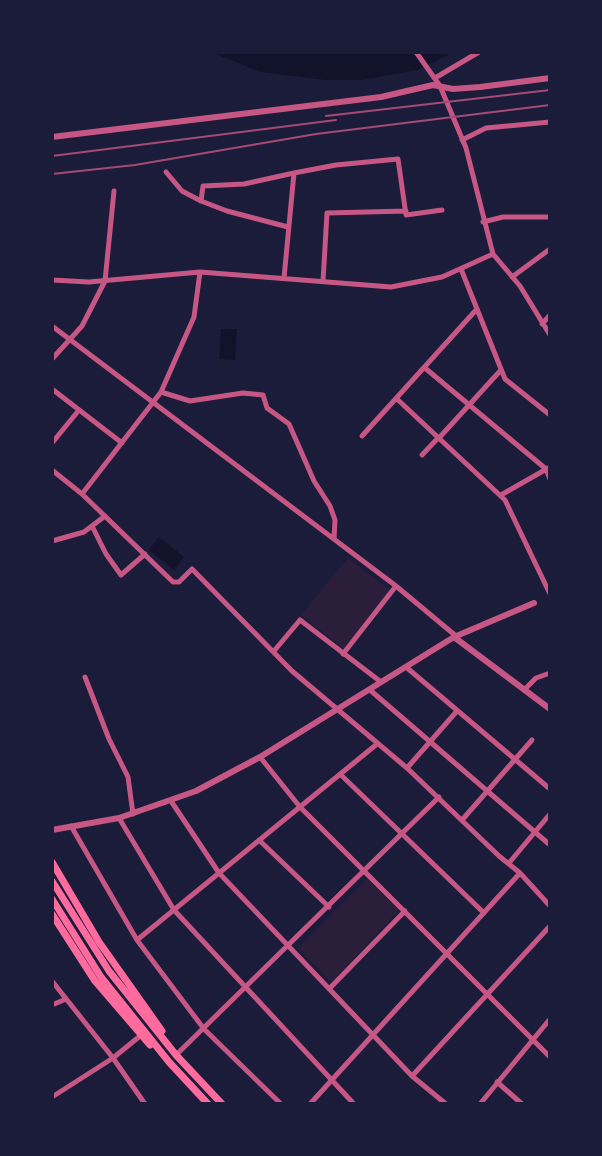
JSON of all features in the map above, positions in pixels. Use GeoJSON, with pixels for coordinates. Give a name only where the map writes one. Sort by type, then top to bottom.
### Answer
{"type":"FeatureCollection","features":[{"type":"Feature","properties":{"kind":"main road"},"geometry":{"type":"LineString","coordinates":[[52,862],[99,942],[176,1055]]}},
{"type":"Feature","properties":{"kind":"main road"},"geometry":{"type":"LineString","coordinates":[[52,881],[109,971],[176,1055],[222,1104]]}},
{"type":"Feature","properties":{"kind":"main road"},"geometry":{"type":"LineString","coordinates":[[52,899],[101,977],[169,1062],[208,1104]]}},
{"type":"Feature","properties":{"kind":"main road"},"geometry":{"type":"LineString","coordinates":[[52,914],[86,968],[140,1036],[169,1062]]}},
{"type":"Feature","properties":{"kind":"street"},"geometry":{"type":"LineString","coordinates":[[416,52],[440,86],[471,162],[493,254],[550,335]]}},
{"type":"Feature","properties":{"kind":"street"},"geometry":{"type":"LineString","coordinates":[[433,76],[479,52]]}},
{"type":"Feature","properties":{"kind":"street"},"geometry":{"type":"LineString","coordinates":[[52,137],[381,97],[433,85],[453,89],[550,78]]}},
{"type":"Feature","properties":{"kind":"street"},"geometry":{"type":"LineString","coordinates":[[462,140],[486,128],[550,122]]}},
{"type":"Feature","properties":{"kind":"street"},"geometry":{"type":"LineString","coordinates":[[201,201],[203,186],[244,184],[336,165],[398,159],[406,215],[442,210]]}},
{"type":"Feature","properties":{"kind":"street"},"geometry":{"type":"LineString","coordinates":[[166,172],[182,191],[201,201],[288,227]]}},
{"type":"Feature","properties":{"kind":"street"},"geometry":{"type":"LineString","coordinates":[[284,278],[294,173]]}},
{"type":"Feature","properties":{"kind":"street"},"geometry":{"type":"LineString","coordinates":[[52,359],[82,326],[105,281],[114,191]]}},
{"type":"Feature","properties":{"kind":"street"},"geometry":{"type":"LineString","coordinates":[[323,281],[327,213],[406,211]]}},
{"type":"Feature","properties":{"kind":"street"},"geometry":{"type":"LineString","coordinates":[[483,222],[503,217],[550,217]]}},
{"type":"Feature","properties":{"kind":"street"},"geometry":{"type":"LineString","coordinates":[[512,277],[550,249]]}},
{"type":"Feature","properties":{"kind":"street"},"geometry":{"type":"LineString","coordinates":[[52,280],[105,281],[200,272],[391,287],[442,277],[493,254]]}},
{"type":"Feature","properties":{"kind":"street"},"geometry":{"type":"LineString","coordinates":[[461,269],[500,371],[510,384],[550,415]]}},
{"type":"Feature","properties":{"kind":"street"},"geometry":{"type":"LineString","coordinates":[[82,494],[161,392],[194,317],[200,272]]}},
{"type":"Feature","properties":{"kind":"street"},"geometry":{"type":"LineString","coordinates":[[362,436],[476,310]]}},
{"type":"Feature","properties":{"kind":"street"},"geometry":{"type":"LineString","coordinates":[[542,324],[550,315]]}},
{"type":"Feature","properties":{"kind":"street"},"geometry":{"type":"LineString","coordinates":[[52,326],[396,586],[455,637],[550,709]]}},
{"type":"Feature","properties":{"kind":"street"},"geometry":{"type":"LineString","coordinates":[[425,368],[548,468],[550,479]]}},
{"type":"Feature","properties":{"kind":"street"},"geometry":{"type":"LineString","coordinates":[[422,455],[500,371]]}},
{"type":"Feature","properties":{"kind":"street"},"geometry":{"type":"LineString","coordinates":[[52,389],[122,443]]}},
{"type":"Feature","properties":{"kind":"street"},"geometry":{"type":"LineString","coordinates":[[161,392],[190,401],[243,393],[263,395],[267,408],[289,424],[314,481],[330,506],[335,520],[334,540]]}},
{"type":"Feature","properties":{"kind":"street"},"geometry":{"type":"LineString","coordinates":[[397,399],[501,495],[550,594]]}},
{"type":"Feature","properties":{"kind":"street"},"geometry":{"type":"LineString","coordinates":[[52,443],[79,410]]}},
{"type":"Feature","properties":{"kind":"street"},"geometry":{"type":"LineString","coordinates":[[501,495],[548,468]]}},
{"type":"Feature","properties":{"kind":"street"},"geometry":{"type":"LineString","coordinates":[[52,470],[82,494],[173,582],[179,582],[192,569],[292,671],[439,797],[520,873],[550,906]]}},
{"type":"Feature","properties":{"kind":"street"},"geometry":{"type":"LineString","coordinates":[[52,541],[93,528],[105,516]]}},
{"type":"Feature","properties":{"kind":"street"},"geometry":{"type":"LineString","coordinates":[[93,528],[121,575],[145,554]]}},
{"type":"Feature","properties":{"kind":"street"},"geometry":{"type":"LineString","coordinates":[[343,654],[396,586]]}},
{"type":"Feature","properties":{"kind":"street"},"geometry":{"type":"LineString","coordinates":[[52,830],[133,814],[228,776],[455,637],[534,603]]}},
{"type":"Feature","properties":{"kind":"street"},"geometry":{"type":"LineString","coordinates":[[274,651],[300,620],[381,682]]}},
{"type":"Feature","properties":{"kind":"street"},"geometry":{"type":"LineString","coordinates":[[406,667],[550,789]]}},
{"type":"Feature","properties":{"kind":"street"},"geometry":{"type":"LineString","coordinates":[[524,690],[536,678],[550,673]]}},
{"type":"Feature","properties":{"kind":"street"},"geometry":{"type":"LineString","coordinates":[[85,677],[109,739],[128,777],[133,814]]}},
{"type":"Feature","properties":{"kind":"street"},"geometry":{"type":"LineString","coordinates":[[370,690],[550,845]]}},
{"type":"Feature","properties":{"kind":"street"},"geometry":{"type":"LineString","coordinates":[[407,768],[457,711]]}},
{"type":"Feature","properties":{"kind":"street"},"geometry":{"type":"LineString","coordinates":[[462,820],[532,740]]}},
{"type":"Feature","properties":{"kind":"street"},"geometry":{"type":"LineString","coordinates":[[137,940],[377,744]]}},
{"type":"Feature","properties":{"kind":"street"},"geometry":{"type":"LineString","coordinates":[[260,757],[300,807],[550,1057]]}},
{"type":"Feature","properties":{"kind":"street"},"geometry":{"type":"LineString","coordinates":[[340,774],[484,913]]}},
{"type":"Feature","properties":{"kind":"street"},"geometry":{"type":"LineString","coordinates":[[176,1055],[439,797]]}},
{"type":"Feature","properties":{"kind":"street"},"geometry":{"type":"LineString","coordinates":[[171,801],[219,873],[412,1076],[446,1104]]}},
{"type":"Feature","properties":{"kind":"street"},"geometry":{"type":"LineString","coordinates":[[509,863],[550,814]]}},
{"type":"Feature","properties":{"kind":"street"},"geometry":{"type":"LineString","coordinates":[[119,818],[174,910],[354,1104]]}},
{"type":"Feature","properties":{"kind":"street"},"geometry":{"type":"LineString","coordinates":[[71,826],[137,940],[204,1029],[281,1104]]}},
{"type":"Feature","properties":{"kind":"street"},"geometry":{"type":"LineString","coordinates":[[259,840],[329,907]]}},
{"type":"Feature","properties":{"kind":"street"},"geometry":{"type":"LineString","coordinates":[[310,1104],[520,873]]}},
{"type":"Feature","properties":{"kind":"street"},"geometry":{"type":"LineString","coordinates":[[329,989],[405,911]]}},
{"type":"Feature","properties":{"kind":"street"},"geometry":{"type":"LineString","coordinates":[[412,1076],[550,926]]}},
{"type":"Feature","properties":{"kind":"street"},"geometry":{"type":"LineString","coordinates":[[52,981],[113,1058],[143,1103]]}},
{"type":"Feature","properties":{"kind":"street"},"geometry":{"type":"LineString","coordinates":[[52,1005],[66,999]]}},
{"type":"Feature","properties":{"kind":"street"},"geometry":{"type":"LineString","coordinates":[[480,1104],[550,1019]]}},
{"type":"Feature","properties":{"kind":"street"},"geometry":{"type":"LineString","coordinates":[[52,1097],[113,1058],[140,1036]]}},
{"type":"Feature","properties":{"kind":"street"},"geometry":{"type":"LineString","coordinates":[[497,1082],[522,1104]]}},
{"type":"Feature","properties":{"kind":"shaded area"},"geometry":{"type":"Polygon","coordinates":[[[211,52],[454,52],[417,70],[362,80],[326,80],[261,72],[211,52]]]}},
{"type":"Feature","properties":{"kind":"shaded area"},"geometry":{"type":"Polygon","coordinates":[[[221,329],[237,329],[235,360],[219,359],[221,329]]]}},
{"type":"Feature","properties":{"kind":"shaded area"},"geometry":{"type":"Polygon","coordinates":[[[159,537],[184,557],[174,570],[149,550],[159,537]]]}},
{"type":"Feature","properties":{"kind":"shaded area"},"geometry":{"type":"Polygon","coordinates":[[[348,558],[390,590],[344,649],[301,615],[348,558]]]}},
{"type":"Feature","properties":{"kind":"shaded area"},"geometry":{"type":"Polygon","coordinates":[[[367,879],[399,911],[331,982],[298,948],[367,879]]]}},
{"type":"Feature","properties":{"kind":"railway"},"geometry":{"type":"LineString","coordinates":[[326,116],[550,90]]}},
{"type":"Feature","properties":{"kind":"railway"},"geometry":{"type":"LineString","coordinates":[[52,174],[135,165],[316,134],[550,105]]}},
{"type":"Feature","properties":{"kind":"railway"},"geometry":{"type":"LineString","coordinates":[[52,156],[336,120]]}}]}
